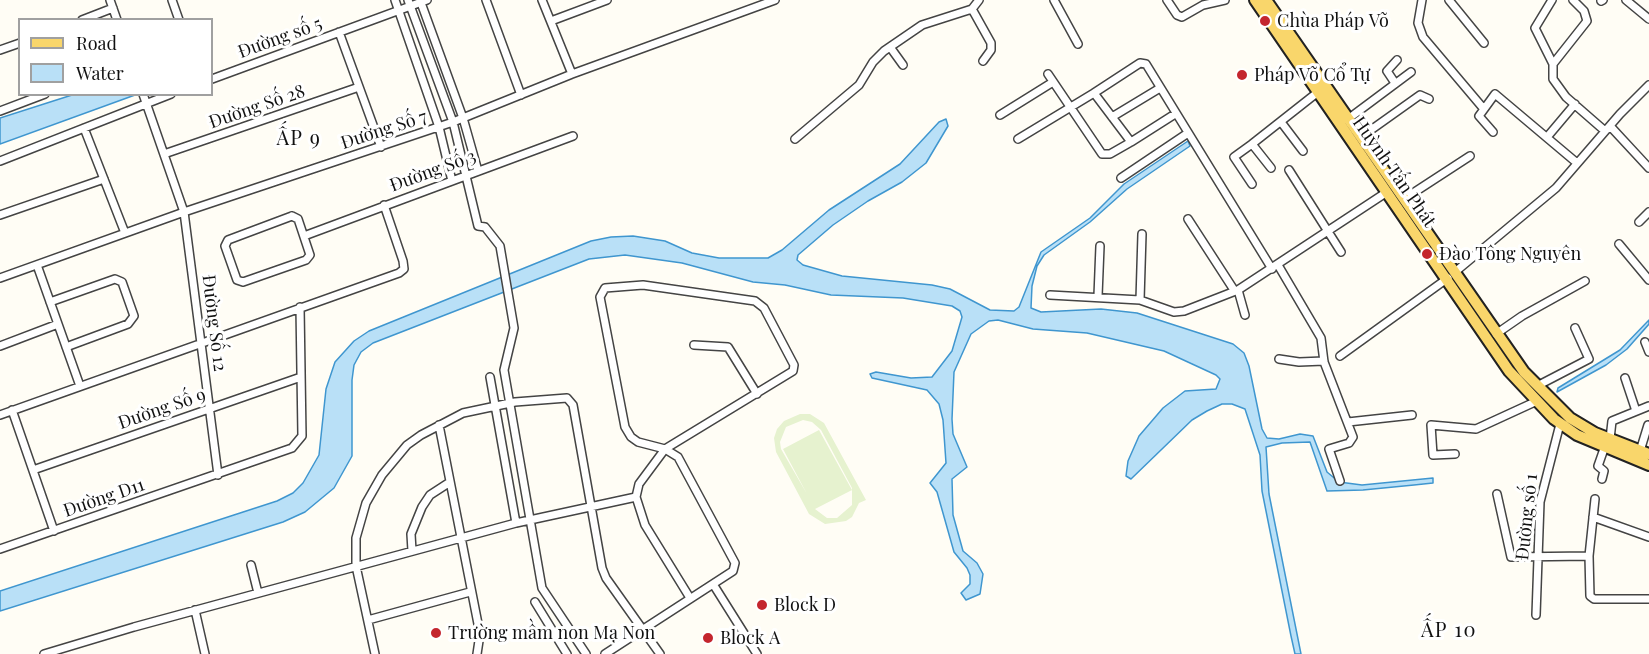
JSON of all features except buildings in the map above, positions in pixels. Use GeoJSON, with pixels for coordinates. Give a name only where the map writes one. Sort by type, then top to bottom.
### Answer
{"type":"FeatureCollection","features":[{"type":"Feature","properties":{"kind":"main road","name":"Huỳnh Tấn Phát"},"geometry":{"type":"LineString","coordinates":[[1255,0],[1348,119],[1404,199],[1509,370],[1560,424],[1577,435],[1644,452]]}},
{"type":"Feature","properties":{"kind":"main road","name":"Huỳnh Tấn Phát"},"geometry":{"type":"LineString","coordinates":[[1266,0],[1282,32],[1318,92],[1387,192],[1537,386],[1570,418],[1608,443],[1649,465]]}},
{"type":"Feature","properties":{"kind":"street"},"geometry":{"type":"LineString","coordinates":[[110,0],[116,18]]}},
{"type":"Feature","properties":{"kind":"street"},"geometry":{"type":"LineString","coordinates":[[172,0],[178,18]]}},
{"type":"Feature","properties":{"kind":"street"},"geometry":{"type":"LineString","coordinates":[[486,0],[521,95]]}},
{"type":"Feature","properties":{"kind":"street"},"geometry":{"type":"LineString","coordinates":[[542,0],[572,74]]}},
{"type":"Feature","properties":{"kind":"street"},"geometry":{"type":"LineString","coordinates":[[551,21],[607,0]]}},
{"type":"Feature","properties":{"kind":"street","name":"Đường Số 7"},"geometry":{"type":"LineString","coordinates":[[0,278],[184,212],[440,127],[572,74],[775,0]]}},
{"type":"Feature","properties":{"kind":"street"},"geometry":{"type":"LineString","coordinates":[[795,139],[859,85],[873,62],[890,47],[922,25],[972,9],[979,0]]}},
{"type":"Feature","properties":{"kind":"street"},"geometry":{"type":"LineString","coordinates":[[1054,0],[1078,44]]}},
{"type":"Feature","properties":{"kind":"street"},"geometry":{"type":"LineString","coordinates":[[1167,0],[1177,15],[1182,17],[1203,5],[1225,0]]}},
{"type":"Feature","properties":{"kind":"street"},"geometry":{"type":"LineString","coordinates":[[1422,0],[1418,23],[1423,37],[1482,108]]}},
{"type":"Feature","properties":{"kind":"street"},"geometry":{"type":"LineString","coordinates":[[1449,0],[1484,43]]}},
{"type":"Feature","properties":{"kind":"street"},"geometry":{"type":"LineString","coordinates":[[1552,0],[1535,28],[1553,64],[1553,79],[1575,104],[1607,129],[1649,168]]}},
{"type":"Feature","properties":{"kind":"street"},"geometry":{"type":"LineString","coordinates":[[1553,64],[1587,21],[1584,11],[1573,0]]}},
{"type":"Feature","properties":{"kind":"street"},"geometry":{"type":"LineString","coordinates":[[1626,0],[1649,19]]}},
{"type":"Feature","properties":{"kind":"street"},"geometry":{"type":"LineString","coordinates":[[423,1],[463,118],[478,171]]}},
{"type":"Feature","properties":{"kind":"street","name":"Đường số 5"},"geometry":{"type":"LineString","coordinates":[[213,80],[339,32],[397,4],[423,1]]}},
{"type":"Feature","properties":{"kind":"street"},"geometry":{"type":"LineString","coordinates":[[409,3],[453,122],[478,226],[485,227],[500,246],[514,328],[504,370],[542,588],[585,654]]}},
{"type":"Feature","properties":{"kind":"street"},"geometry":{"type":"LineString","coordinates":[[397,4],[440,127],[452,181]]}},
{"type":"Feature","properties":{"kind":"street"},"geometry":{"type":"LineString","coordinates":[[87,18],[113,8]]}},
{"type":"Feature","properties":{"kind":"street"},"geometry":{"type":"LineString","coordinates":[[972,9],[991,43],[992,50],[982,61]]}},
{"type":"Feature","properties":{"kind":"street"},"geometry":{"type":"LineString","coordinates":[[339,32],[381,147]]}},
{"type":"Feature","properties":{"kind":"street"},"geometry":{"type":"LineString","coordinates":[[0,50],[18,44]]}},
{"type":"Feature","properties":{"kind":"street"},"geometry":{"type":"LineString","coordinates":[[890,47],[903,66]]}},
{"type":"Feature","properties":{"kind":"street"},"geometry":{"type":"LineString","coordinates":[[1395,83],[1387,70],[1397,60]]}},
{"type":"Feature","properties":{"kind":"street"},"geometry":{"type":"LineString","coordinates":[[1018,139],[1143,63],[1321,338],[1324,361],[1348,422],[1352,441],[1329,449],[1340,481]]}},
{"type":"Feature","properties":{"kind":"street"},"geometry":{"type":"LineString","coordinates":[[1348,119],[1411,72]]}},
{"type":"Feature","properties":{"kind":"street"},"geometry":{"type":"LineString","coordinates":[[1048,74],[1102,154],[1110,154],[1175,114]]}},
{"type":"Feature","properties":{"kind":"street"},"geometry":{"type":"LineString","coordinates":[[1000,115],[1053,82]]}},
{"type":"Feature","properties":{"kind":"street"},"geometry":{"type":"LineString","coordinates":[[1340,356],[1452,275],[1534,208],[1649,85]]}},
{"type":"Feature","properties":{"kind":"street","name":"Đường Số 28"},"geometry":{"type":"LineString","coordinates":[[164,154],[359,87]]}},
{"type":"Feature","properties":{"kind":"street"},"geometry":{"type":"LineString","coordinates":[[1112,117],[1160,88]]}},
{"type":"Feature","properties":{"kind":"street"},"geometry":{"type":"LineString","coordinates":[[1252,184],[1234,158],[1318,92]]}},
{"type":"Feature","properties":{"kind":"street"},"geometry":{"type":"LineString","coordinates":[[1094,93],[1131,142]]}},
{"type":"Feature","properties":{"kind":"street"},"geometry":{"type":"LineString","coordinates":[[1493,132],[1479,118],[1482,108],[1495,93],[1577,163]]}},
{"type":"Feature","properties":{"kind":"street"},"geometry":{"type":"LineString","coordinates":[[1360,137],[1420,95],[1429,99]]}},
{"type":"Feature","properties":{"kind":"street"},"geometry":{"type":"LineString","coordinates":[[0,111],[40,96]]}},
{"type":"Feature","properties":{"kind":"street"},"geometry":{"type":"LineString","coordinates":[[0,161],[84,128],[145,99],[161,96]]}},
{"type":"Feature","properties":{"kind":"street","name":"Đường Số 12"},"geometry":{"type":"LineString","coordinates":[[145,99],[184,212],[218,474]]}},
{"type":"Feature","properties":{"kind":"street"},"geometry":{"type":"LineString","coordinates":[[1548,136],[1575,104]]}},
{"type":"Feature","properties":{"kind":"street"},"geometry":{"type":"LineString","coordinates":[[1281,122],[1303,151]]}},
{"type":"Feature","properties":{"kind":"street"},"geometry":{"type":"LineString","coordinates":[[84,128],[125,233]]}},
{"type":"Feature","properties":{"kind":"street"},"geometry":{"type":"LineString","coordinates":[[1121,178],[1188,133]]}},
{"type":"Feature","properties":{"kind":"street","name":"Đường Số 3"},"geometry":{"type":"LineString","coordinates":[[304,236],[573,136]]}},
{"type":"Feature","properties":{"kind":"street"},"geometry":{"type":"LineString","coordinates":[[1252,144],[1271,168]]}},
{"type":"Feature","properties":{"kind":"street"},"geometry":{"type":"LineString","coordinates":[[1404,199],[1470,156]]}},
{"type":"Feature","properties":{"kind":"street"},"geometry":{"type":"LineString","coordinates":[[1289,170],[1341,252]]}},
{"type":"Feature","properties":{"kind":"street"},"geometry":{"type":"LineString","coordinates":[[0,215],[104,179]]}},
{"type":"Feature","properties":{"kind":"street"},"geometry":{"type":"LineString","coordinates":[[1050,295],[1140,300],[1177,312],[1236,290],[1275,267],[1387,192]]}},
{"type":"Feature","properties":{"kind":"street"},"geometry":{"type":"LineString","coordinates":[[0,415],[399,273],[404,269],[403,261],[384,205]]}},
{"type":"Feature","properties":{"kind":"street"},"geometry":{"type":"LineString","coordinates":[[1639,222],[1649,212]]}},
{"type":"Feature","properties":{"kind":"street"},"geometry":{"type":"LineString","coordinates":[[292,216],[298,219],[304,236],[310,255],[306,260],[243,282],[237,280],[225,246],[228,240],[292,216]]}},
{"type":"Feature","properties":{"kind":"street"},"geometry":{"type":"LineString","coordinates":[[1188,219],[1236,290],[1245,315]]}},
{"type":"Feature","properties":{"kind":"street"},"geometry":{"type":"LineString","coordinates":[[1140,300],[1142,234]]}},
{"type":"Feature","properties":{"kind":"street"},"geometry":{"type":"LineString","coordinates":[[1618,244],[1649,280]]}},
{"type":"Feature","properties":{"kind":"street"},"geometry":{"type":"LineString","coordinates":[[1098,296],[1100,246]]}},
{"type":"Feature","properties":{"kind":"street"},"geometry":{"type":"LineString","coordinates":[[37,265],[80,386]]}},
{"type":"Feature","properties":{"kind":"street"},"geometry":{"type":"LineString","coordinates":[[51,302],[115,279],[122,282],[134,316],[128,324],[66,347]]}},
{"type":"Feature","properties":{"kind":"street"},"geometry":{"type":"LineString","coordinates":[[1496,334],[1522,316],[1585,281]]}},
{"type":"Feature","properties":{"kind":"street"},"geometry":{"type":"LineString","coordinates":[[605,654],[733,571],[735,563],[681,460],[665,449],[638,442],[631,437],[626,427],[600,297],[605,288],[644,285],[760,303],[794,367],[757,394],[665,449],[639,484],[636,496],[645,525],[690,598]]}},
{"type":"Feature","properties":{"kind":"street"},"geometry":{"type":"LineString","coordinates":[[300,307],[301,377]]}},
{"type":"Feature","properties":{"kind":"street"},"geometry":{"type":"LineString","coordinates":[[0,346],[58,324]]}},
{"type":"Feature","properties":{"kind":"street"},"geometry":{"type":"LineString","coordinates":[[1537,386],[1589,359],[1575,328]]}},
{"type":"Feature","properties":{"kind":"street"},"geometry":{"type":"LineString","coordinates":[[1645,342],[1649,352]]}},
{"type":"Feature","properties":{"kind":"street"},"geometry":{"type":"LineString","coordinates":[[694,345],[728,347],[757,394]]}},
{"type":"Feature","properties":{"kind":"street"},"geometry":{"type":"LineString","coordinates":[[1279,359],[1299,362],[1324,361]]}},
{"type":"Feature","properties":{"kind":"street","name":"Đường Số 9"},"geometry":{"type":"LineString","coordinates":[[33,470],[301,377]]}},
{"type":"Feature","properties":{"kind":"street","name":"Đường D11"},"geometry":{"type":"LineString","coordinates":[[0,549],[292,448],[302,436],[301,377]]}},
{"type":"Feature","properties":{"kind":"street"},"geometry":{"type":"LineString","coordinates":[[490,377],[516,523]]}},
{"type":"Feature","properties":{"kind":"street"},"geometry":{"type":"LineString","coordinates":[[1625,378],[1636,411]]}},
{"type":"Feature","properties":{"kind":"street"},"geometry":{"type":"LineString","coordinates":[[375,654],[356,566],[356,538],[366,503],[377,483],[406,445],[463,413],[495,405],[567,398],[571,401],[606,578],[660,654]]}},
{"type":"Feature","properties":{"kind":"street"},"geometry":{"type":"LineString","coordinates":[[1455,454],[1433,455],[1431,425],[1476,429],[1537,402]]}},
{"type":"Feature","properties":{"kind":"street"},"geometry":{"type":"LineString","coordinates":[[1602,479],[1604,471],[1598,466],[1608,443],[1612,421],[1649,406]]}},
{"type":"Feature","properties":{"kind":"street"},"geometry":{"type":"LineString","coordinates":[[12,410],[54,531]]}},
{"type":"Feature","properties":{"kind":"street"},"geometry":{"type":"LineString","coordinates":[[1348,422],[1412,415]]}},
{"type":"Feature","properties":{"kind":"street","name":"Đường số 1"},"geometry":{"type":"LineString","coordinates":[[1536,615],[1540,502],[1560,424]]}},
{"type":"Feature","properties":{"kind":"street"},"geometry":{"type":"LineString","coordinates":[[1644,452],[1648,425]]}},
{"type":"Feature","properties":{"kind":"street"},"geometry":{"type":"LineString","coordinates":[[439,426],[480,634],[477,654]]}},
{"type":"Feature","properties":{"kind":"street"},"geometry":{"type":"LineString","coordinates":[[411,551],[411,534],[422,507],[430,495],[450,482]]}},
{"type":"Feature","properties":{"kind":"street"},"geometry":{"type":"LineString","coordinates":[[1497,494],[1511,557],[1589,556]]}},
{"type":"Feature","properties":{"kind":"street"},"geometry":{"type":"LineString","coordinates":[[44,654],[195,610],[530,519],[636,496]]}},
{"type":"Feature","properties":{"kind":"street"},"geometry":{"type":"LineString","coordinates":[[1595,499],[1589,556],[1590,596],[1594,599],[1649,599]]}},
{"type":"Feature","properties":{"kind":"street"},"geometry":{"type":"LineString","coordinates":[[1593,517],[1649,537]]}},
{"type":"Feature","properties":{"kind":"street"},"geometry":{"type":"LineString","coordinates":[[251,565],[258,593]]}},
{"type":"Feature","properties":{"kind":"street"},"geometry":{"type":"LineString","coordinates":[[713,584],[757,654]]}},
{"type":"Feature","properties":{"kind":"street"},"geometry":{"type":"LineString","coordinates":[[368,620],[471,592]]}},
{"type":"Feature","properties":{"kind":"street"},"geometry":{"type":"LineString","coordinates":[[535,602],[567,654]]}},
{"type":"Feature","properties":{"kind":"street"},"geometry":{"type":"LineString","coordinates":[[195,610],[205,654]]}},
{"type":"Feature","properties":{"kind":"green space"},"geometry":{"type":"Polygon","coordinates":[[[800,414],[810,414],[824,423],[866,500],[859,503],[852,517],[846,521],[825,524],[809,514],[776,452],[774,438],[777,429],[784,421],[800,414]],[[803,420],[786,427],[780,442],[781,449],[807,494],[783,449],[819,430],[852,490],[821,430],[812,422],[803,420]],[[852,490],[815,509],[827,518],[837,518],[852,505],[852,490]]]}},
{"type":"Feature","properties":{"kind":"water"},"geometry":{"type":"Polygon","coordinates":[[[69,96],[132,96],[0,144],[0,118],[69,96]]]}},
{"type":"Feature","properties":{"kind":"water"},"geometry":{"type":"Polygon","coordinates":[[[946,119],[948,126],[926,163],[902,182],[868,201],[833,225],[798,255],[797,260],[803,265],[842,276],[932,285],[950,289],[990,310],[1014,311],[1019,307],[1041,252],[1090,218],[1124,184],[1188,141],[1190,146],[1127,189],[1090,222],[1044,255],[1037,266],[1032,286],[1031,308],[1041,312],[1101,309],[1137,313],[1233,344],[1244,353],[1249,366],[1262,429],[1267,438],[1279,439],[1300,434],[1313,436],[1327,472],[1339,482],[1362,485],[1433,478],[1433,483],[1327,491],[1310,442],[1282,443],[1266,447],[1269,494],[1301,654],[1295,654],[1262,491],[1260,455],[1245,409],[1232,404],[1222,404],[1207,411],[1192,420],[1131,479],[1126,476],[1128,461],[1139,436],[1163,408],[1185,391],[1216,389],[1220,379],[1216,375],[1164,351],[1087,333],[1033,329],[998,320],[989,321],[971,334],[954,372],[952,419],[953,434],[967,467],[952,479],[953,515],[963,551],[977,563],[983,574],[980,594],[966,600],[961,593],[970,584],[970,575],[954,552],[937,492],[930,483],[946,463],[943,420],[939,404],[927,390],[872,378],[870,374],[876,372],[911,378],[932,377],[952,351],[962,317],[960,311],[952,306],[903,298],[831,295],[785,285],[753,282],[682,263],[625,255],[589,259],[373,343],[361,352],[354,365],[352,380],[352,456],[334,488],[305,512],[283,522],[0,611],[0,591],[277,501],[293,493],[303,483],[319,455],[326,389],[335,362],[354,341],[369,331],[591,241],[611,237],[633,236],[665,241],[692,253],[719,258],[768,258],[782,250],[829,210],[900,164],[939,122],[946,119]]]}},
{"type":"Feature","properties":{"kind":"water"},"geometry":{"type":"Polygon","coordinates":[[[1649,320],[1649,324],[1627,349],[1606,365],[1557,392],[1558,388],[1620,350],[1649,320]]]}},
{"type":"Feature","properties":{"kind":"place","name":"Chùa Pháp Võ"},"geometry":{"type":"Point","coordinates":[1265,21]}},
{"type":"Feature","properties":{"kind":"place","name":"Pháp Võ Cổ Tự"},"geometry":{"type":"Point","coordinates":[1242,75]}},
{"type":"Feature","properties":{"kind":"place","name":"Đào Tông Nguyên"},"geometry":{"type":"Point","coordinates":[1427,254]}},
{"type":"Feature","properties":{"kind":"place","name":"Block D"},"geometry":{"type":"Point","coordinates":[762,605]}},
{"type":"Feature","properties":{"kind":"place","name":"Trường mầm non Mạ Non"},"geometry":{"type":"Point","coordinates":[436,633]}},
{"type":"Feature","properties":{"kind":"place","name":"Block A"},"geometry":{"type":"Point","coordinates":[708,638]}},
{"type":"Feature","properties":{"kind":"district","name":"ẤP 9"},"geometry":{"type":"Point","coordinates":[299,139]}},
{"type":"Feature","properties":{"kind":"district","name":"ẤP 10"},"geometry":{"type":"Point","coordinates":[1449,631]}}]}
